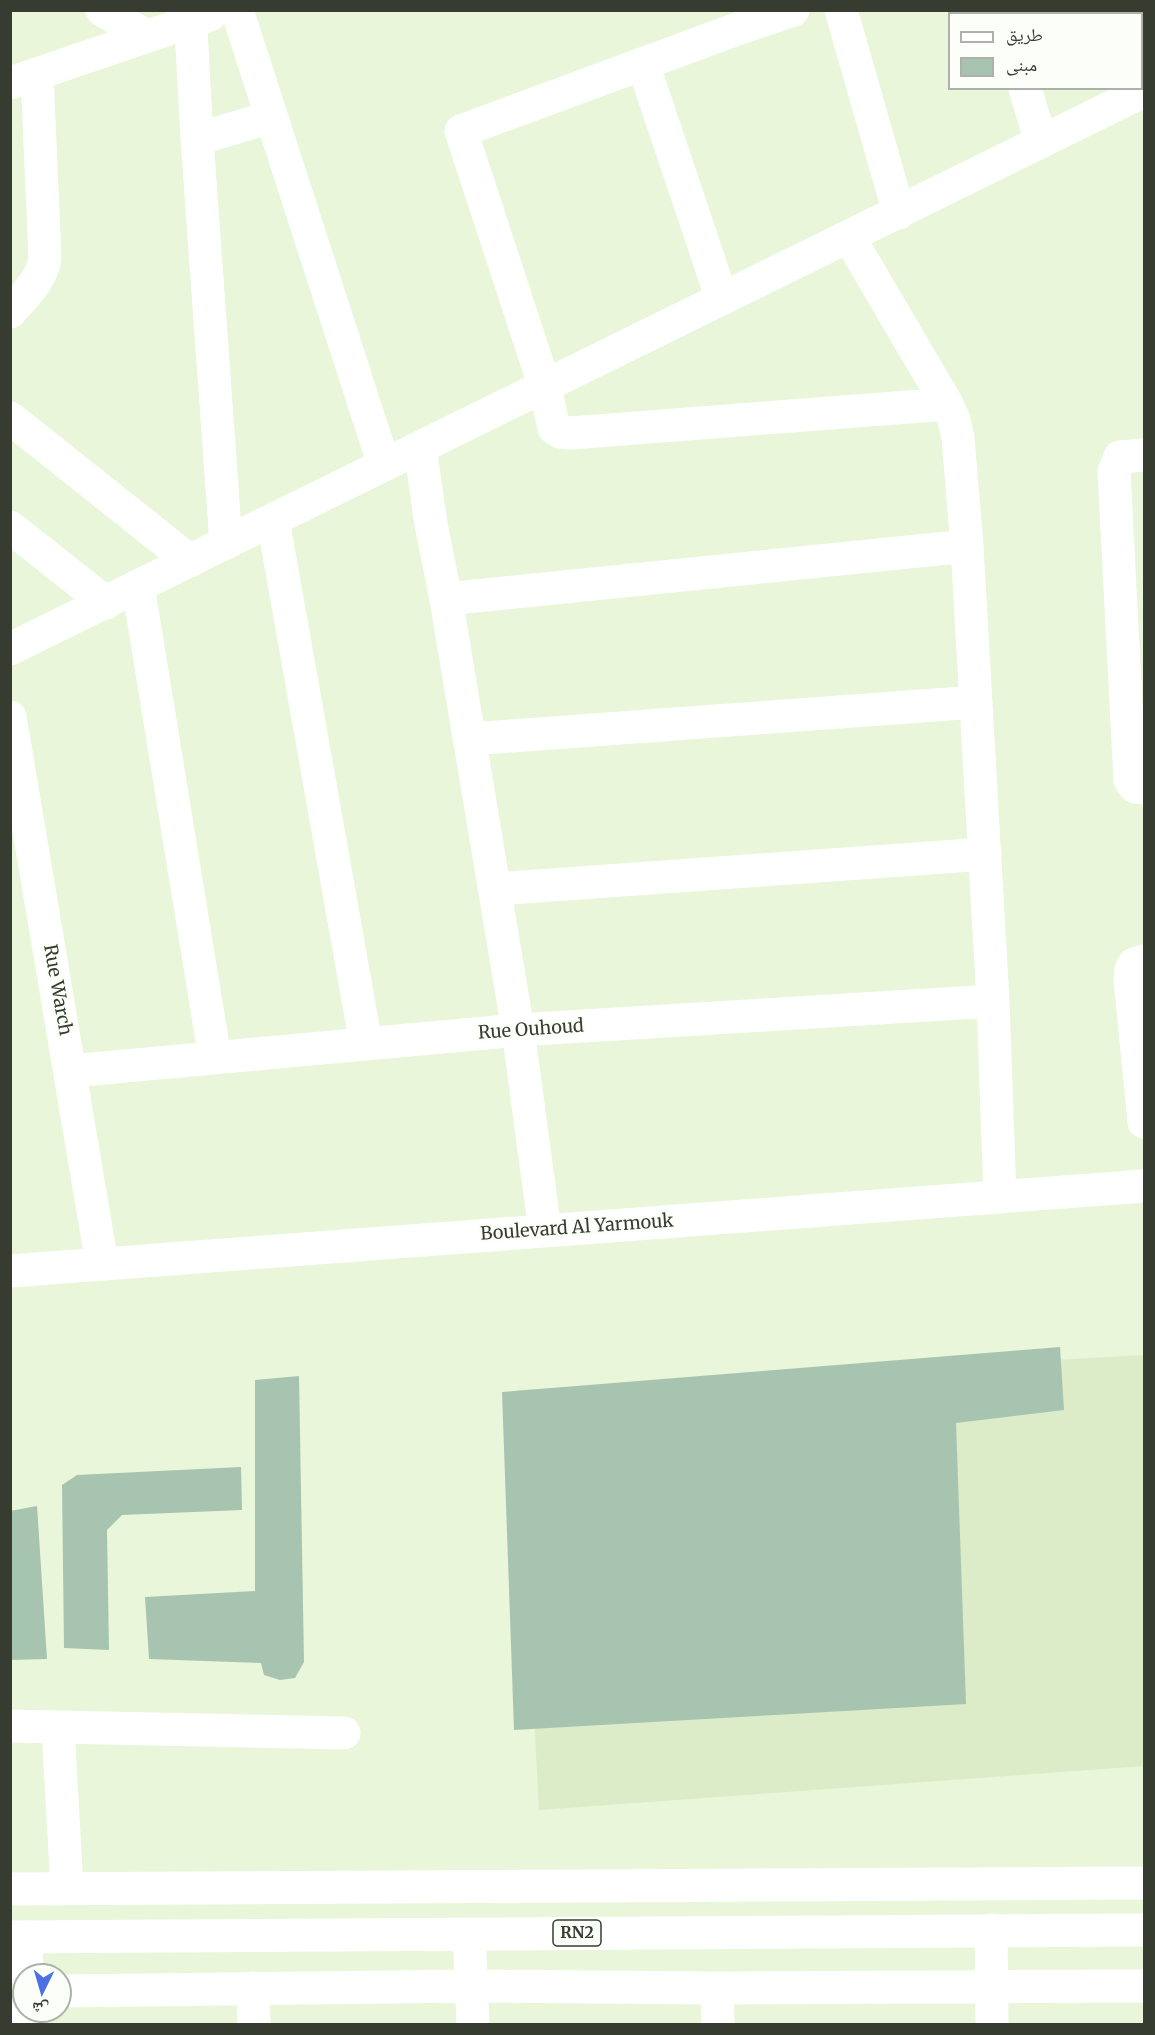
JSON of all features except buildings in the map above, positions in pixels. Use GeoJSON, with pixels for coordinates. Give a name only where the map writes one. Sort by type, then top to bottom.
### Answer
{"type":"FeatureCollection","features":[{"type":"Feature","properties":{"kind":"main road"},"geometry":{"type":"LineString","coordinates":[[102,10],[147,36]]}},
{"type":"Feature","properties":{"kind":"main road"},"geometry":{"type":"LineString","coordinates":[[10,312],[36,282],[44,269],[45,258],[24,79],[147,36],[190,16],[224,10]]}},
{"type":"Feature","properties":{"kind":"main road"},"geometry":{"type":"LineString","coordinates":[[237,10],[384,465]]}},
{"type":"Feature","properties":{"kind":"main road"},"geometry":{"type":"LineString","coordinates":[[793,10],[734,20],[644,64],[461,131],[545,387],[554,428],[560,432],[947,404]]}},
{"type":"Feature","properties":{"kind":"main road"},"geometry":{"type":"LineString","coordinates":[[841,10],[899,213]]}},
{"type":"Feature","properties":{"kind":"main road"},"geometry":{"type":"LineString","coordinates":[[190,16],[226,543]]}},
{"type":"Feature","properties":{"kind":"main road"},"geometry":{"type":"LineString","coordinates":[[644,64],[722,299]]}},
{"type":"Feature","properties":{"kind":"main road"},"geometry":{"type":"LineString","coordinates":[[1026,90],[1041,142]]}},
{"type":"Feature","properties":{"kind":"main road"},"geometry":{"type":"LineString","coordinates":[[10,649],[1144,91]]}},
{"type":"Feature","properties":{"kind":"main road"},"geometry":{"type":"LineString","coordinates":[[197,139],[271,117]]}},
{"type":"Feature","properties":{"kind":"main road"},"geometry":{"type":"LineString","coordinates":[[849,237],[947,404],[958,438],[967,546],[985,854],[1000,1197]]}},
{"type":"Feature","properties":{"kind":"main road"},"geometry":{"type":"LineString","coordinates":[[10,418],[190,561]]}},
{"type":"Feature","properties":{"kind":"main road"},"geometry":{"type":"LineString","coordinates":[[420,448],[518,1030],[544,1231]]}},
{"type":"Feature","properties":{"kind":"main road"},"geometry":{"type":"LineString","coordinates":[[1144,455],[1120,457],[1114,472],[1133,616],[1130,780],[1135,787],[1144,789]]}},
{"type":"Feature","properties":{"kind":"main road"},"geometry":{"type":"LineString","coordinates":[[273,520],[366,1044]]}},
{"type":"Feature","properties":{"kind":"main road"},"geometry":{"type":"LineString","coordinates":[[10,527],[106,603]]}},
{"type":"Feature","properties":{"kind":"main road"},"geometry":{"type":"LineString","coordinates":[[446,599],[967,546]]}},
{"type":"Feature","properties":{"kind":"main road"},"geometry":{"type":"LineString","coordinates":[[138,586],[215,1058]]}},
{"type":"Feature","properties":{"kind":"main road"},"geometry":{"type":"LineString","coordinates":[[470,739],[976,702]]}},
{"type":"Feature","properties":{"kind":"main road","name":"Rue Warch"},"geometry":{"type":"LineString","coordinates":[[10,717],[102,1264]]}},
{"type":"Feature","properties":{"kind":"main road"},"geometry":{"type":"LineString","coordinates":[[495,890],[985,854]]}},
{"type":"Feature","properties":{"kind":"main road"},"geometry":{"type":"LineString","coordinates":[[1144,961],[1134,964],[1130,979],[1144,1122]]}},
{"type":"Feature","properties":{"kind":"main road","name":"Rue Ouhoud"},"geometry":{"type":"LineString","coordinates":[[71,1071],[518,1030],[993,1000]]}},
{"type":"Feature","properties":{"kind":"main road","name":"Boulevard Al Yarmouk"},"geometry":{"type":"LineString","coordinates":[[10,1271],[1144,1186]]}},
{"type":"Feature","properties":{"kind":"main road"},"geometry":{"type":"LineString","coordinates":[[10,1726],[344,1733]]}},
{"type":"Feature","properties":{"kind":"main road"},"geometry":{"type":"LineString","coordinates":[[58,1728],[67,1888]]}},
{"type":"Feature","properties":{"kind":"main road"},"geometry":{"type":"LineString","coordinates":[[14,1882],[67,1888],[1144,1883]]}},
{"type":"Feature","properties":{"kind":"main road"},"geometry":{"type":"LineString","coordinates":[[991,1930],[992,2025]]}},
{"type":"Feature","properties":{"kind":"main road","name":"RN2"},"geometry":{"type":"LineString","coordinates":[[18,1937],[1144,1930]]}},
{"type":"Feature","properties":{"kind":"main road"},"geometry":{"type":"LineString","coordinates":[[470,1934],[472,2025]]}},
{"type":"Feature","properties":{"kind":"main road"},"geometry":{"type":"LineString","coordinates":[[18,1937],[24,1963]]}},
{"type":"Feature","properties":{"kind":"main road"},"geometry":{"type":"LineString","coordinates":[[72,1991],[472,1986],[717,1988],[1144,1986]]}},
{"type":"Feature","properties":{"kind":"main road"},"geometry":{"type":"LineString","coordinates":[[253,1988],[254,2025]]}},
{"type":"Feature","properties":{"kind":"main road"},"geometry":{"type":"LineString","coordinates":[[717,1988],[718,2025]]}},
{"type":"Feature","properties":{"kind":"shaded area"},"geometry":{"type":"Polygon","coordinates":[[[1144,1355],[1144,1766],[539,1810],[517,1390],[1144,1355]]]}}]}
